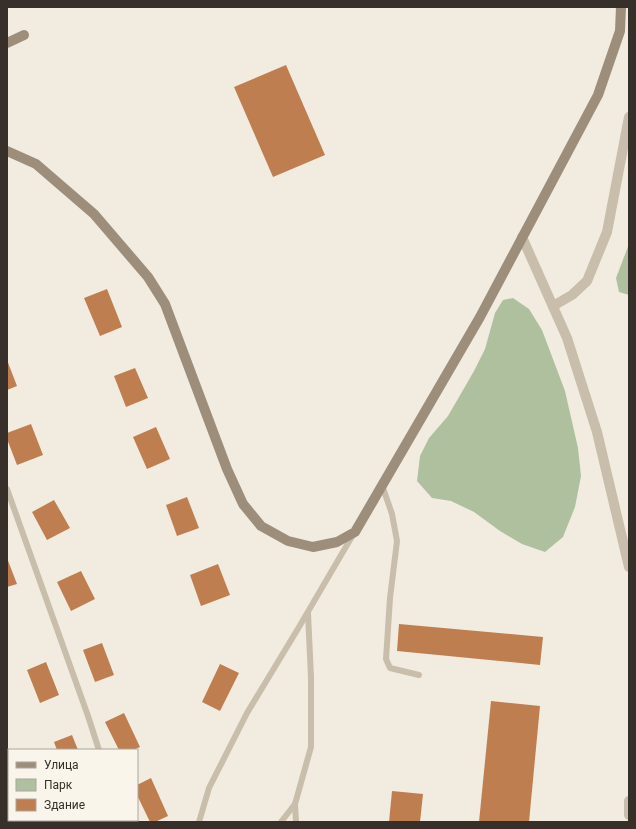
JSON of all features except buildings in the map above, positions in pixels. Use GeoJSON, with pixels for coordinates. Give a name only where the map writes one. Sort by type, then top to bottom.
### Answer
{"type":"FeatureCollection","features":[{"type":"Feature","properties":{"kind":"street"},"geometry":{"type":"LineString","coordinates":[[7,151],[36,164],[94,214],[148,277],[165,304],[227,469],[243,504],[261,526],[288,541],[313,546],[337,542],[355,532],[480,317],[598,95],[620,31],[621,7]]}},
{"type":"Feature","properties":{"kind":"street"},"geometry":{"type":"LineString","coordinates":[[7,43],[24,35]]}},
{"type":"Feature","properties":{"kind":"street"},"geometry":{"type":"LineString","coordinates":[[552,306],[572,295],[586,281],[607,232],[629,117]]}},
{"type":"Feature","properties":{"kind":"street"},"geometry":{"type":"LineString","coordinates":[[522,238],[567,338],[597,432],[629,567]]}},
{"type":"Feature","properties":{"kind":"street"},"geometry":{"type":"LineString","coordinates":[[629,801],[629,815]]}},
{"type":"Feature","properties":{"kind":"lane"},"geometry":{"type":"LineString","coordinates":[[382,485],[392,514],[397,541],[390,598],[386,659],[390,668],[419,675]]}},
{"type":"Feature","properties":{"kind":"lane"},"geometry":{"type":"LineString","coordinates":[[7,489],[99,749]]}},
{"type":"Feature","properties":{"kind":"lane"},"geometry":{"type":"LineString","coordinates":[[199,822],[209,788],[246,713],[308,613],[355,532]]}},
{"type":"Feature","properties":{"kind":"lane"},"geometry":{"type":"LineString","coordinates":[[296,822],[295,804],[310,747],[311,678],[308,613]]}},
{"type":"Feature","properties":{"kind":"lane"},"geometry":{"type":"LineString","coordinates":[[281,822],[295,804]]}},
{"type":"Feature","properties":{"kind":"green space"},"geometry":{"type":"Polygon","coordinates":[[[629,244],[629,295],[619,292],[616,278],[629,244]]]}},
{"type":"Feature","properties":{"kind":"green space"},"geometry":{"type":"Polygon","coordinates":[[[513,298],[529,309],[542,330],[565,391],[578,448],[581,476],[575,507],[563,537],[545,552],[522,544],[500,531],[474,512],[451,501],[432,498],[417,481],[420,456],[429,438],[448,416],[474,371],[485,349],[495,313],[503,300],[513,298]]]}}]}
